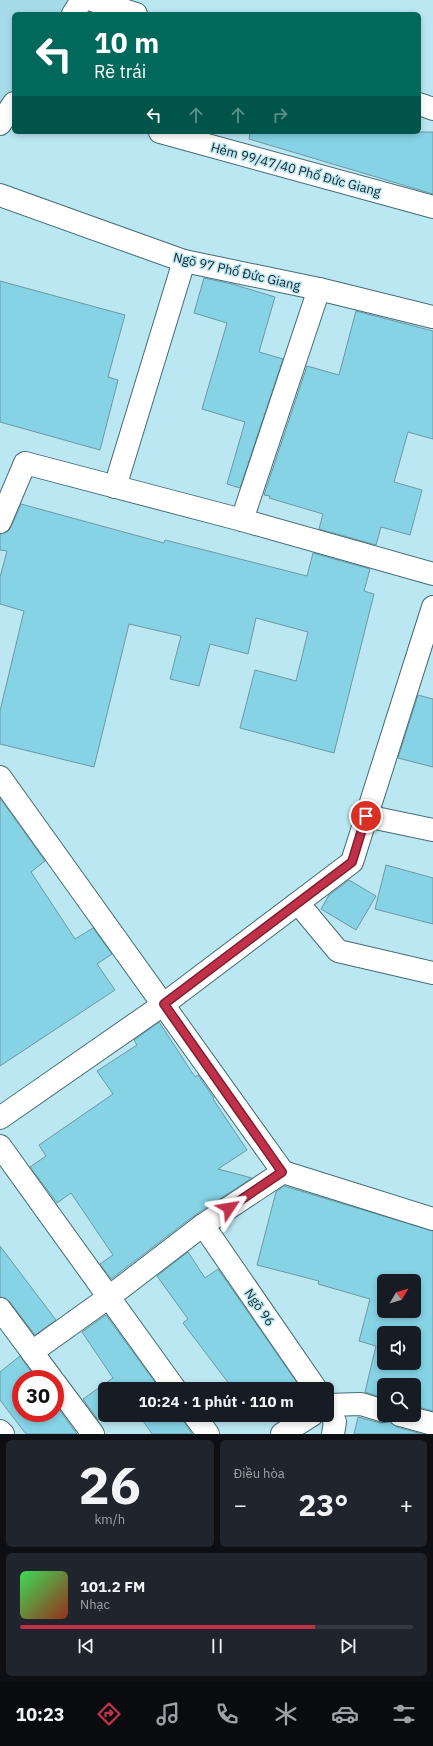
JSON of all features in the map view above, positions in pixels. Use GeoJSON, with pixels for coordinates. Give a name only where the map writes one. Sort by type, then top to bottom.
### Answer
{"type":"FeatureCollection","features":[{"type":"Feature","properties":{"kind":"street"},"geometry":{"type":"LineString","coordinates":[[74,12],[82,0]]}},
{"type":"Feature","properties":{"kind":"street"},"geometry":{"type":"LineString","coordinates":[[92,0],[130,12]]}},
{"type":"Feature","properties":{"kind":"street"},"geometry":{"type":"LineString","coordinates":[[0,124],[12,105]]}},
{"type":"Feature","properties":{"kind":"street"},"geometry":{"type":"LineString","coordinates":[[421,105],[433,109]]}},
{"type":"Feature","properties":{"kind":"street","name":"Hẻm 99/47/40 Phố Đức Giang"},"geometry":{"type":"LineString","coordinates":[[167,134],[433,206]]}},
{"type":"Feature","properties":{"kind":"street","name":"Ngõ 97 Phố Đức Giang"},"geometry":{"type":"LineString","coordinates":[[0,195],[184,262],[319,289],[433,317]]}},
{"type":"Feature","properties":{"kind":"street"},"geometry":{"type":"LineString","coordinates":[[115,487],[184,262]]}},
{"type":"Feature","properties":{"kind":"street"},"geometry":{"type":"LineString","coordinates":[[242,520],[319,289]]}},
{"type":"Feature","properties":{"kind":"street"},"geometry":{"type":"LineString","coordinates":[[0,522],[25,463],[242,520],[433,574]]}},
{"type":"Feature","properties":{"kind":"street"},"geometry":{"type":"LineString","coordinates":[[0,1118],[164,1004],[352,862],[366,816],[426,656],[433,607]]}},
{"type":"Feature","properties":{"kind":"street"},"geometry":{"type":"LineString","coordinates":[[0,777],[164,1004],[282,1172],[433,1218]]}},
{"type":"Feature","properties":{"kind":"street"},"geometry":{"type":"LineString","coordinates":[[366,816],[433,830]]}},
{"type":"Feature","properties":{"kind":"street"},"geometry":{"type":"LineString","coordinates":[[298,903],[338,951],[433,973]]}},
{"type":"Feature","properties":{"kind":"street"},"geometry":{"type":"LineString","coordinates":[[0,1146],[170,1382]]}},
{"type":"Feature","properties":{"kind":"street"},"geometry":{"type":"LineString","coordinates":[[32,1352],[109,1297],[203,1225],[282,1172]]}},
{"type":"Feature","properties":{"kind":"street","name":"Ngõ 96"},"geometry":{"type":"LineString","coordinates":[[203,1225],[311,1382]]}},
{"type":"Feature","properties":{"kind":"street"},"geometry":{"type":"LineString","coordinates":[[0,1308],[45,1370]]}},
{"type":"Feature","properties":{"kind":"street"},"geometry":{"type":"LineString","coordinates":[[64,1395],[93,1434]]}},
{"type":"Feature","properties":{"kind":"street"},"geometry":{"type":"LineString","coordinates":[[334,1405],[361,1404],[377,1408]]}},
{"type":"Feature","properties":{"kind":"street"},"geometry":{"type":"LineString","coordinates":[[333,1434],[334,1420]]}},
{"type":"Feature","properties":{"kind":"street"},"geometry":{"type":"LineString","coordinates":[[421,1421],[433,1424]]}},
{"type":"Feature","properties":{"kind":"street"},"geometry":{"type":"LineString","coordinates":[[199,1422],[208,1434]]}},
{"type":"Feature","properties":{"kind":"street"},"geometry":{"type":"LineString","coordinates":[[282,1434],[301,1422]]}},
{"type":"Feature","properties":{"kind":"street"},"geometry":{"type":"LineString","coordinates":[[0,1431],[3,1434]]}},
{"type":"Feature","properties":{"kind":"shaded area"},"geometry":{"type":"Polygon","coordinates":[[[0,0],[75,0],[67,12],[12,12],[12,94],[0,111],[0,0]]]}},
{"type":"Feature","properties":{"kind":"building"},"geometry":{"type":"Polygon","coordinates":[[[421,132],[433,132],[433,194],[249,139],[250,134],[421,134],[421,132]]]}},
{"type":"Feature","properties":{"kind":"building"},"geometry":{"type":"Polygon","coordinates":[[[204,278],[232,284],[275,297],[259,352],[283,359],[240,488],[227,484],[245,422],[202,409],[227,323],[194,313],[204,278]]]}},
{"type":"Feature","properties":{"kind":"building"},"geometry":{"type":"Polygon","coordinates":[[[0,281],[125,315],[108,377],[118,380],[100,450],[0,422],[0,281]]]}},
{"type":"Feature","properties":{"kind":"building"},"geometry":{"type":"Polygon","coordinates":[[[356,311],[433,331],[433,439],[408,432],[394,482],[422,490],[410,535],[381,527],[376,545],[319,529],[323,514],[269,498],[270,496],[264,495],[307,366],[339,375],[356,311]]]}},
{"type":"Feature","properties":{"kind":"building"},"geometry":{"type":"Polygon","coordinates":[[[21,504],[164,543],[165,540],[307,576],[313,553],[370,569],[364,591],[374,594],[334,753],[240,728],[255,670],[296,681],[308,632],[256,618],[248,654],[210,644],[199,686],[170,679],[181,636],[129,624],[94,767],[0,744],[0,711],[24,611],[0,604],[0,577],[7,551],[0,550],[0,534],[7,532],[11,527],[21,504]]]}},
{"type":"Feature","properties":{"kind":"building"},"geometry":{"type":"Polygon","coordinates":[[[418,695],[433,699],[433,767],[398,758],[418,695]]]}},
{"type":"Feature","properties":{"kind":"building"},"geometry":{"type":"Polygon","coordinates":[[[0,798],[45,861],[31,872],[75,939],[93,928],[112,954],[97,964],[115,990],[0,1066],[0,798]]]}},
{"type":"Feature","properties":{"kind":"building"},"geometry":{"type":"Polygon","coordinates":[[[386,865],[433,878],[433,924],[375,909],[386,865]]]}},
{"type":"Feature","properties":{"kind":"building"},"geometry":{"type":"Polygon","coordinates":[[[349,880],[376,896],[356,930],[321,909],[329,895],[349,880]]]}},
{"type":"Feature","properties":{"kind":"building"},"geometry":{"type":"Polygon","coordinates":[[[159,1022],[195,1077],[198,1075],[214,1098],[213,1099],[247,1150],[218,1169],[252,1178],[195,1215],[111,1279],[100,1264],[113,1255],[71,1193],[57,1203],[30,1167],[46,1156],[39,1145],[113,1094],[97,1071],[137,1045],[134,1040],[159,1022]]]}},
{"type":"Feature","properties":{"kind":"building"},"geometry":{"type":"Polygon","coordinates":[[[284,1186],[433,1231],[433,1411],[421,1408],[421,1378],[377,1378],[377,1396],[365,1392],[376,1346],[359,1341],[370,1299],[318,1284],[319,1281],[257,1265],[276,1192],[284,1186]]]}},
{"type":"Feature","properties":{"kind":"building"},"geometry":{"type":"Polygon","coordinates":[[[0,1246],[56,1320],[35,1335],[10,1302],[5,1298],[0,1297],[0,1246]]]}},
{"type":"Feature","properties":{"kind":"building"},"geometry":{"type":"Polygon","coordinates":[[[188,1252],[205,1278],[218,1269],[297,1382],[228,1382],[183,1323],[188,1319],[157,1276],[188,1252]]]}},
{"type":"Feature","properties":{"kind":"building"},"geometry":{"type":"Polygon","coordinates":[[[106,1315],[155,1382],[107,1382],[113,1378],[82,1332],[106,1315]]]}},
{"type":"Feature","properties":{"kind":"building"},"geometry":{"type":"Polygon","coordinates":[[[20,1356],[30,1370],[12,1370],[12,1416],[0,1400],[0,1372],[20,1356]]]}},
{"type":"Feature","properties":{"kind":"building"},"geometry":{"type":"Polygon","coordinates":[[[98,1388],[98,1420],[83,1399],[98,1388]]]}},
{"type":"Feature","properties":{"kind":"building"},"geometry":{"type":"Polygon","coordinates":[[[64,1416],[77,1434],[26,1434],[17,1422],[64,1422],[64,1416]]]}},
{"type":"Feature","properties":{"kind":"building"},"geometry":{"type":"Polygon","coordinates":[[[358,1417],[380,1423],[390,1422],[397,1427],[422,1434],[354,1434],[358,1417]]]}},
{"type":"Feature","properties":{"kind":"building"},"geometry":{"type":"Polygon","coordinates":[[[144,1422],[184,1422],[192,1434],[152,1434],[144,1422]]]}},
{"type":"Feature","properties":{"kind":"route"},"geometry":{"type":"LineString","coordinates":[[229,1208],[282,1172],[164,1004],[352,862],[366,816]]}}]}
